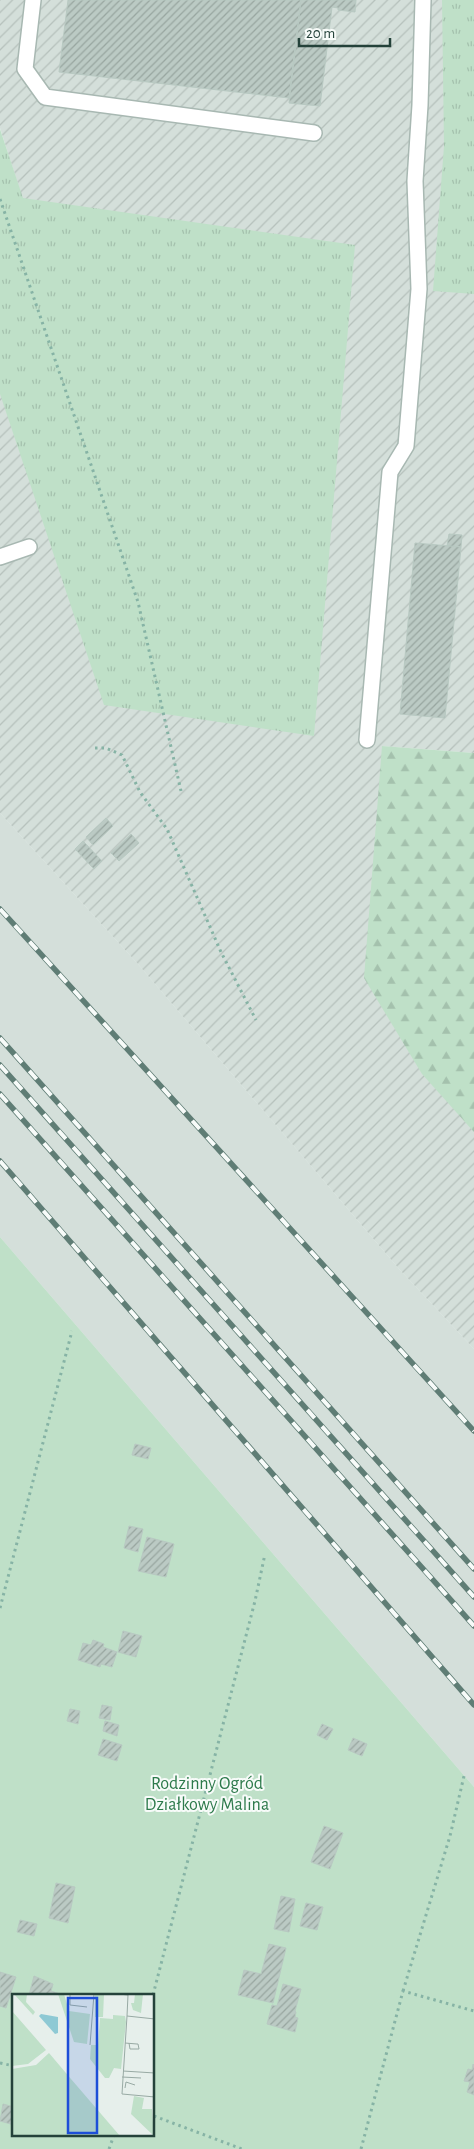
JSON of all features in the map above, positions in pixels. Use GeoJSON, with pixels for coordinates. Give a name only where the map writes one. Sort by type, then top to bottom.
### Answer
{"type":"FeatureCollection","features":[{"type":"Feature","properties":{"kind":"lane"},"geometry":{"type":"LineString","coordinates":[[33,0],[26,69],[45,97],[314,133]]}},
{"type":"Feature","properties":{"kind":"lane"},"geometry":{"type":"LineString","coordinates":[[367,740],[390,472],[406,446],[419,289],[416,181],[422,75],[423,0]]}},
{"type":"Feature","properties":{"kind":"lane"},"geometry":{"type":"LineString","coordinates":[[0,557],[29,547]]}},
{"type":"Feature","properties":{"kind":"path"},"geometry":{"type":"LineString","coordinates":[[0,199],[138,602],[181,791]]}},
{"type":"Feature","properties":{"kind":"path"},"geometry":{"type":"LineString","coordinates":[[95,748],[106,748],[122,755],[140,792],[168,829],[221,952],[256,1020]]}},
{"type":"Feature","properties":{"kind":"path"},"geometry":{"type":"LineString","coordinates":[[0,1608],[72,1332]]}},
{"type":"Feature","properties":{"kind":"path"},"geometry":{"type":"LineString","coordinates":[[153,1994],[255,1601],[265,1554]]}},
{"type":"Feature","properties":{"kind":"path"},"geometry":{"type":"LineString","coordinates":[[361,2149],[403,1991],[450,1836],[464,1776]]}},
{"type":"Feature","properties":{"kind":"path"},"geometry":{"type":"LineString","coordinates":[[403,1991],[474,2011]]}},
{"type":"Feature","properties":{"kind":"path"},"geometry":{"type":"LineString","coordinates":[[155,2116],[242,2149]]}},
{"type":"Feature","properties":{"kind":"path"},"geometry":{"type":"LineString","coordinates":[[110,2149],[114,2136]]}},
{"type":"Feature","properties":{"kind":"shaded area"},"geometry":{"type":"Polygon","coordinates":[[[0,0],[474,0],[474,753],[382,746],[474,1080],[474,1349],[400,1270],[137,963],[0,813],[0,201],[22,197],[0,128],[0,0]]]}},
{"type":"Feature","properties":{"kind":"shaded area"},"geometry":{"type":"Polygon","coordinates":[[[0,813],[137,963],[400,1270],[474,1349],[474,1787],[0,1237],[0,813]]]}},
{"type":"Feature","properties":{"kind":"green space"},"geometry":{"type":"Polygon","coordinates":[[[442,0],[474,0],[474,294],[433,291],[444,146],[442,0]]]}},
{"type":"Feature","properties":{"kind":"green space"},"geometry":{"type":"Polygon","coordinates":[[[0,129],[23,198],[355,245],[314,736],[104,705],[0,394],[0,129]]]}},
{"type":"Feature","properties":{"kind":"green space"},"geometry":{"type":"Polygon","coordinates":[[[382,746],[474,753],[474,1132],[422,1074],[364,978],[382,746]]]}},
{"type":"Feature","properties":{"kind":"green space","name":"Rodzinny Ogród Działkowy Malina"},"geometry":{"type":"Polygon","coordinates":[[[0,1237],[474,1787],[474,2149],[0,2149],[0,1237]]]}},
{"type":"Feature","properties":{"kind":"building"},"geometry":{"type":"Polygon","coordinates":[[[68,0],[301,0],[289,98],[59,72],[68,0]]]}},
{"type":"Feature","properties":{"kind":"building"},"geometry":{"type":"Polygon","coordinates":[[[301,0],[356,0],[355,12],[338,10],[338,8],[332,7],[320,106],[289,103],[301,0]]]}},
{"type":"Feature","properties":{"kind":"building"},"geometry":{"type":"Polygon","coordinates":[[[449,534],[462,535],[461,547],[447,546],[449,534]]]}},
{"type":"Feature","properties":{"kind":"building"},"geometry":{"type":"Polygon","coordinates":[[[415,543],[461,547],[445,718],[400,714],[415,543]]]}},
{"type":"Feature","properties":{"kind":"building"},"geometry":{"type":"Polygon","coordinates":[[[106,818],[113,826],[93,845],[86,837],[106,818]]]}},
{"type":"Feature","properties":{"kind":"building"},"geometry":{"type":"Polygon","coordinates":[[[131,834],[139,843],[119,861],[111,853],[131,834]]]}},
{"type":"Feature","properties":{"kind":"building"},"geometry":{"type":"Polygon","coordinates":[[[83,841],[102,861],[94,869],[75,849],[83,841]]]}},
{"type":"Feature","properties":{"kind":"building"},"geometry":{"type":"Polygon","coordinates":[[[135,1444],[151,1448],[148,1459],[132,1455],[135,1444]]]}},
{"type":"Feature","properties":{"kind":"building"},"geometry":{"type":"Polygon","coordinates":[[[129,1526],[143,1529],[138,1552],[124,1548],[129,1526]]]}},
{"type":"Feature","properties":{"kind":"building"},"geometry":{"type":"Polygon","coordinates":[[[147,1537],[174,1544],[166,1577],[138,1571],[147,1537]]]}},
{"type":"Feature","properties":{"kind":"building"},"geometry":{"type":"Polygon","coordinates":[[[123,1631],[142,1636],[136,1657],[118,1652],[123,1631]]]}},
{"type":"Feature","properties":{"kind":"building"},"geometry":{"type":"Polygon","coordinates":[[[93,1640],[104,1644],[103,1647],[117,1652],[112,1667],[101,1664],[100,1667],[78,1660],[83,1643],[91,1645],[93,1640]]]}},
{"type":"Feature","properties":{"kind":"building"},"geometry":{"type":"Polygon","coordinates":[[[102,1705],[112,1707],[110,1720],[99,1718],[102,1705]]]}},
{"type":"Feature","properties":{"kind":"building"},"geometry":{"type":"Polygon","coordinates":[[[70,1709],[80,1711],[78,1724],[67,1721],[70,1709]]]}},
{"type":"Feature","properties":{"kind":"building"},"geometry":{"type":"Polygon","coordinates":[[[105,1721],[119,1725],[117,1736],[103,1731],[105,1721]]]}},
{"type":"Feature","properties":{"kind":"building"},"geometry":{"type":"Polygon","coordinates":[[[322,1724],[333,1729],[327,1740],[317,1735],[322,1724]]]}},
{"type":"Feature","properties":{"kind":"building"},"geometry":{"type":"Polygon","coordinates":[[[353,1738],[367,1744],[362,1756],[348,1750],[353,1738]]]}},
{"type":"Feature","properties":{"kind":"building"},"geometry":{"type":"Polygon","coordinates":[[[103,1739],[122,1745],[117,1761],[98,1755],[103,1739]]]}},
{"type":"Feature","properties":{"kind":"building"},"geometry":{"type":"Polygon","coordinates":[[[324,1826],[343,1833],[330,1869],[311,1862],[324,1826]]]}},
{"type":"Feature","properties":{"kind":"building"},"geometry":{"type":"Polygon","coordinates":[[[56,1883],[75,1887],[68,1923],[49,1918],[56,1883]]]}},
{"type":"Feature","properties":{"kind":"building"},"geometry":{"type":"Polygon","coordinates":[[[281,1896],[295,1899],[289,1932],[274,1929],[281,1896]]]}},
{"type":"Feature","properties":{"kind":"building"},"geometry":{"type":"Polygon","coordinates":[[[306,1903],[323,1907],[317,1930],[300,1926],[306,1903]]]}},
{"type":"Feature","properties":{"kind":"building"},"geometry":{"type":"Polygon","coordinates":[[[20,1920],[37,1924],[34,1936],[17,1932],[20,1920]]]}},
{"type":"Feature","properties":{"kind":"building"},"geometry":{"type":"Polygon","coordinates":[[[269,1944],[286,1948],[273,2003],[238,1995],[244,1970],[261,1974],[269,1944]]]}},
{"type":"Feature","properties":{"kind":"building"},"geometry":{"type":"Polygon","coordinates":[[[0,1972],[16,1977],[6,2008],[0,2006],[0,1972]]]}},
{"type":"Feature","properties":{"kind":"building"},"geometry":{"type":"Polygon","coordinates":[[[34,1976],[53,1984],[51,1991],[60,1994],[29,1994],[34,1976]]]}},
{"type":"Feature","properties":{"kind":"building"},"geometry":{"type":"Polygon","coordinates":[[[283,1984],[301,1989],[295,2011],[295,2017],[298,2018],[295,2032],[267,2024],[272,2005],[277,2006],[283,1984]]]}},
{"type":"Feature","properties":{"kind":"building"},"geometry":{"type":"Polygon","coordinates":[[[473,2064],[474,2095],[467,2092],[470,2082],[464,2081],[468,2069],[472,2070],[473,2064]]]}},
{"type":"Feature","properties":{"kind":"building"},"geometry":{"type":"Polygon","coordinates":[[[3,2104],[12,2106],[12,2124],[0,2121],[3,2104]]]}},
{"type":"Feature","properties":{"kind":"railway"},"geometry":{"type":"LineString","coordinates":[[0,909],[474,1431]]}},
{"type":"Feature","properties":{"kind":"railway"},"geometry":{"type":"LineString","coordinates":[[0,1038],[474,1569]]}},
{"type":"Feature","properties":{"kind":"railway"},"geometry":{"type":"LineString","coordinates":[[0,1065],[474,1597]]}},
{"type":"Feature","properties":{"kind":"railway"},"geometry":{"type":"LineString","coordinates":[[0,1094],[474,1626]]}},
{"type":"Feature","properties":{"kind":"railway"},"geometry":{"type":"LineString","coordinates":[[0,1161],[474,1705]]}}]}
